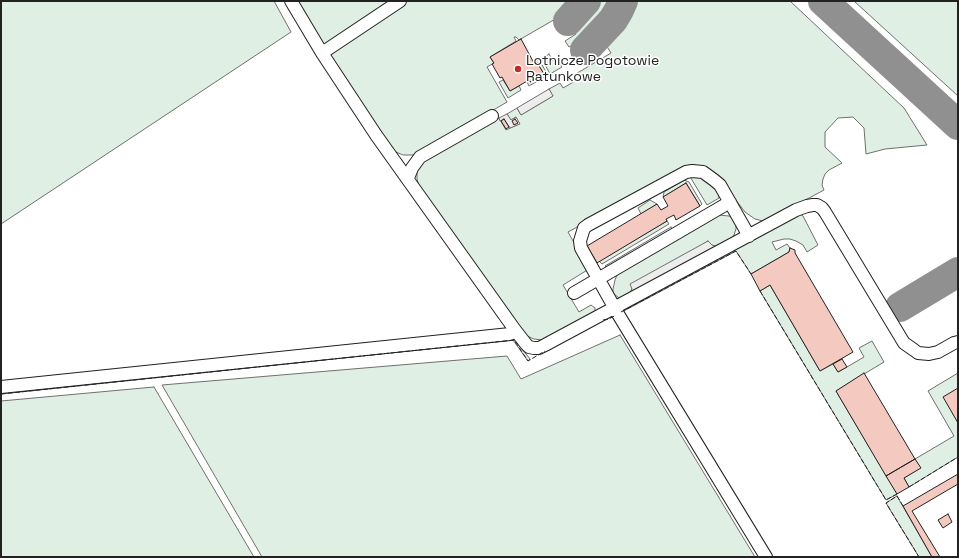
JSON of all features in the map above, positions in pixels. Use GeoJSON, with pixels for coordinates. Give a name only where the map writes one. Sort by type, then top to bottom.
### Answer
{"type":"FeatureCollection","features":[{"type":"Feature","properties":{"kind":"lane"},"geometry":{"type":"LineString","coordinates":[[291,1],[322,53],[376,135],[515,330],[529,347],[539,348],[545,346],[802,208],[813,205],[817,205],[825,212],[904,343],[918,353],[928,354],[938,352],[958,342]]}},
{"type":"Feature","properties":{"kind":"lane"},"geometry":{"type":"LineString","coordinates":[[322,53],[400,1]]}},
{"type":"Feature","properties":{"kind":"lane"},"geometry":{"type":"LineString","coordinates":[[395,160],[402,163],[409,162],[492,116]]}},
{"type":"Feature","properties":{"kind":"lane"},"geometry":{"type":"LineString","coordinates":[[408,178],[412,168],[420,157]]}},
{"type":"Feature","properties":{"kind":"lane"},"geometry":{"type":"LineString","coordinates":[[749,236],[720,185],[703,172],[692,171],[686,172],[588,225],[584,228],[580,241],[581,248],[614,308],[766,557]]}},
{"type":"Feature","properties":{"kind":"lane"},"geometry":{"type":"LineString","coordinates":[[574,293],[730,202]]}},
{"type":"Feature","properties":{"kind":"lane"},"geometry":{"type":"LineString","coordinates":[[1,387],[510,334],[515,330]]}},
{"type":"Feature","properties":{"kind":"green space"},"geometry":{"type":"Polygon","coordinates":[[[1,1],[274,1],[291,32],[1,224],[1,1]]]}},
{"type":"Feature","properties":{"kind":"green space"},"geometry":{"type":"Polygon","coordinates":[[[296,1],[396,1],[329,45],[322,44],[296,1]]]}},
{"type":"Feature","properties":{"kind":"green space"},"geometry":{"type":"Polygon","coordinates":[[[406,1],[790,1],[904,108],[927,145],[885,149],[866,154],[864,128],[853,117],[838,118],[825,132],[825,147],[842,163],[825,174],[822,185],[824,190],[770,219],[763,221],[755,219],[745,212],[718,177],[686,168],[568,232],[589,269],[563,285],[579,312],[591,305],[595,308],[595,312],[542,340],[534,339],[527,336],[522,331],[419,186],[417,172],[425,160],[499,118],[506,130],[519,124],[516,117],[511,120],[507,114],[517,108],[521,115],[553,96],[549,89],[560,83],[563,88],[577,80],[574,75],[611,53],[606,45],[588,55],[580,41],[569,47],[565,41],[576,34],[564,14],[519,40],[514,37],[516,41],[490,57],[494,63],[487,67],[507,102],[420,153],[403,155],[390,147],[330,57],[332,50],[406,1]]]}},
{"type":"Feature","properties":{"kind":"green space"},"geometry":{"type":"Polygon","coordinates":[[[854,1],[958,1],[958,96],[854,1]]]}},
{"type":"Feature","properties":{"kind":"green space"},"geometry":{"type":"Polygon","coordinates":[[[549,54],[553,61],[557,59],[562,67],[550,74],[542,59],[549,54]]]}},
{"type":"Feature","properties":{"kind":"green space"},"geometry":{"type":"Polygon","coordinates":[[[539,60],[548,75],[529,86],[527,82],[529,80],[530,82],[544,74],[536,61],[539,60]]]}},
{"type":"Feature","properties":{"kind":"green space"},"geometry":{"type":"Polygon","coordinates":[[[503,80],[510,91],[519,86],[521,90],[508,98],[499,82],[503,80]]]}},
{"type":"Feature","properties":{"kind":"green space"},"geometry":{"type":"Polygon","coordinates":[[[689,175],[700,175],[719,192],[719,198],[707,205],[689,175]]]}},
{"type":"Feature","properties":{"kind":"green space"},"geometry":{"type":"Polygon","coordinates":[[[684,180],[689,182],[702,204],[700,206],[686,183],[663,197],[664,192],[684,180]]]}},
{"type":"Feature","properties":{"kind":"green space"},"geometry":{"type":"Polygon","coordinates":[[[650,200],[657,204],[641,214],[638,208],[650,200]]]}},
{"type":"Feature","properties":{"kind":"green space"},"geometry":{"type":"Polygon","coordinates":[[[800,214],[803,216],[818,245],[807,252],[803,245],[790,239],[772,242],[776,250],[787,244],[790,248],[789,252],[751,274],[736,251],[622,312],[621,311],[800,214]]]}},
{"type":"Feature","properties":{"kind":"green space"},"geometry":{"type":"Polygon","coordinates":[[[719,215],[733,218],[736,224],[734,235],[730,240],[718,246],[712,245],[708,241],[632,288],[630,294],[623,298],[619,298],[613,293],[615,280],[617,275],[621,272],[719,215]]]}},
{"type":"Feature","properties":{"kind":"green space"},"geometry":{"type":"Polygon","coordinates":[[[667,221],[669,224],[602,264],[599,261],[667,221]]]}},
{"type":"Feature","properties":{"kind":"green space"},"geometry":{"type":"Polygon","coordinates":[[[671,227],[672,230],[607,268],[605,266],[671,227]]]}},
{"type":"Feature","properties":{"kind":"green space"},"geometry":{"type":"Polygon","coordinates":[[[770,285],[820,371],[833,364],[838,372],[847,367],[864,357],[859,348],[872,341],[884,362],[836,391],[897,494],[886,500],[760,291],[770,285]]]}},
{"type":"Feature","properties":{"kind":"green space"},"geometry":{"type":"Polygon","coordinates":[[[620,335],[755,557],[262,557],[162,385],[507,356],[521,379],[620,335]]]}},
{"type":"Feature","properties":{"kind":"green space"},"geometry":{"type":"Polygon","coordinates":[[[513,337],[530,359],[528,361],[513,340],[1,394],[1,390],[513,337]]]}},
{"type":"Feature","properties":{"kind":"green space"},"geometry":{"type":"Polygon","coordinates":[[[958,373],[958,457],[909,487],[904,478],[920,468],[915,459],[954,436],[928,391],[958,373]]]}},
{"type":"Feature","properties":{"kind":"green space"},"geometry":{"type":"Polygon","coordinates":[[[154,387],[254,557],[1,557],[1,401],[154,387]]]}},
{"type":"Feature","properties":{"kind":"green space"},"geometry":{"type":"Polygon","coordinates":[[[897,496],[932,557],[919,557],[886,503],[897,496]]]}},
{"type":"Feature","properties":{"kind":"shaded area"},"geometry":{"type":"Polygon","coordinates":[[[549,89],[553,96],[521,115],[517,108],[549,89]]]}},
{"type":"Feature","properties":{"kind":"shaded area"},"geometry":{"type":"Polygon","coordinates":[[[507,114],[511,120],[516,117],[520,124],[510,128],[504,119],[500,121],[499,118],[507,114]]]}},
{"type":"Feature","properties":{"kind":"shaded area"},"geometry":{"type":"Polygon","coordinates":[[[708,241],[712,245],[718,246],[630,294],[632,289],[630,284],[708,241]]]}},
{"type":"Feature","properties":{"kind":"building","name":"Lotnicze Pogotowie Ratunkowe"},"geometry":{"type":"Polygon","coordinates":[[[521,39],[534,63],[536,61],[544,74],[530,82],[529,80],[510,91],[502,77],[500,78],[492,64],[494,63],[490,57],[521,39]]]}},
{"type":"Feature","properties":{"kind":"building"},"geometry":{"type":"Polygon","coordinates":[[[504,119],[509,127],[506,129],[501,121],[504,119]]]}},
{"type":"Feature","properties":{"kind":"building"},"geometry":{"type":"Polygon","coordinates":[[[515,119],[518,123],[514,125],[512,121],[515,119]]]}},
{"type":"Feature","properties":{"kind":"building"},"geometry":{"type":"Polygon","coordinates":[[[686,183],[700,206],[676,220],[674,215],[666,219],[667,221],[597,263],[587,246],[657,204],[661,210],[668,206],[663,197],[686,183]]]}},
{"type":"Feature","properties":{"kind":"building"},"geometry":{"type":"Polygon","coordinates":[[[790,248],[795,250],[795,253],[853,352],[820,371],[770,285],[760,291],[751,274],[789,252],[790,248]]]}},
{"type":"Feature","properties":{"kind":"building"},"geometry":{"type":"Polygon","coordinates":[[[842,359],[847,367],[838,372],[833,364],[842,359]]]}},
{"type":"Feature","properties":{"kind":"building"},"geometry":{"type":"Polygon","coordinates":[[[864,373],[915,459],[886,476],[836,391],[864,373]]]}},
{"type":"Feature","properties":{"kind":"building"},"geometry":{"type":"Polygon","coordinates":[[[958,388],[958,423],[943,397],[958,388]]]}},
{"type":"Feature","properties":{"kind":"building"},"geometry":{"type":"Polygon","coordinates":[[[915,459],[921,468],[904,478],[909,487],[897,494],[886,476],[915,459]]]}},
{"type":"Feature","properties":{"kind":"building"},"geometry":{"type":"Polygon","coordinates":[[[958,474],[958,484],[912,511],[940,557],[932,557],[903,506],[958,474]]]}},
{"type":"Feature","properties":{"kind":"building"},"geometry":{"type":"Polygon","coordinates":[[[948,514],[952,522],[943,528],[938,520],[948,514]]]}},
{"type":"Feature","properties":{"kind":"taxiway"},"geometry":{"type":"LineString","coordinates":[[568,21],[586,1]]}},
{"type":"Feature","properties":{"kind":"taxiway"},"geometry":{"type":"LineString","coordinates":[[585,50],[613,20],[623,1]]}},
{"type":"Feature","properties":{"kind":"taxiway"},"geometry":{"type":"LineString","coordinates":[[823,1],[958,125]]}},
{"type":"Feature","properties":{"kind":"taxiway"},"geometry":{"type":"LineString","coordinates":[[900,307],[958,272]]}},
{"type":"Feature","properties":{"kind":"fence"},"geometry":{"type":"LineString","coordinates":[[621,312],[736,251],[751,274]]}},
{"type":"Feature","properties":{"kind":"fence"},"geometry":{"type":"LineString","coordinates":[[760,291],[886,500],[897,494]]}},
{"type":"Feature","properties":{"kind":"fence"},"geometry":{"type":"LineString","coordinates":[[603,320],[609,319],[616,315]]}},
{"type":"Feature","properties":{"kind":"fence"},"geometry":{"type":"LineString","coordinates":[[1,394],[514,340],[528,361],[545,351]]}},
{"type":"Feature","properties":{"kind":"fence"},"geometry":{"type":"LineString","coordinates":[[909,487],[958,457]]}},
{"type":"Feature","properties":{"kind":"fence"},"geometry":{"type":"LineString","coordinates":[[903,506],[897,496],[886,503],[919,557]]}},
{"type":"Feature","properties":{"kind":"place","name":"Lotnicze Pogotowie Ratunkowe"},"geometry":{"type":"Point","coordinates":[518,69]}}]}
